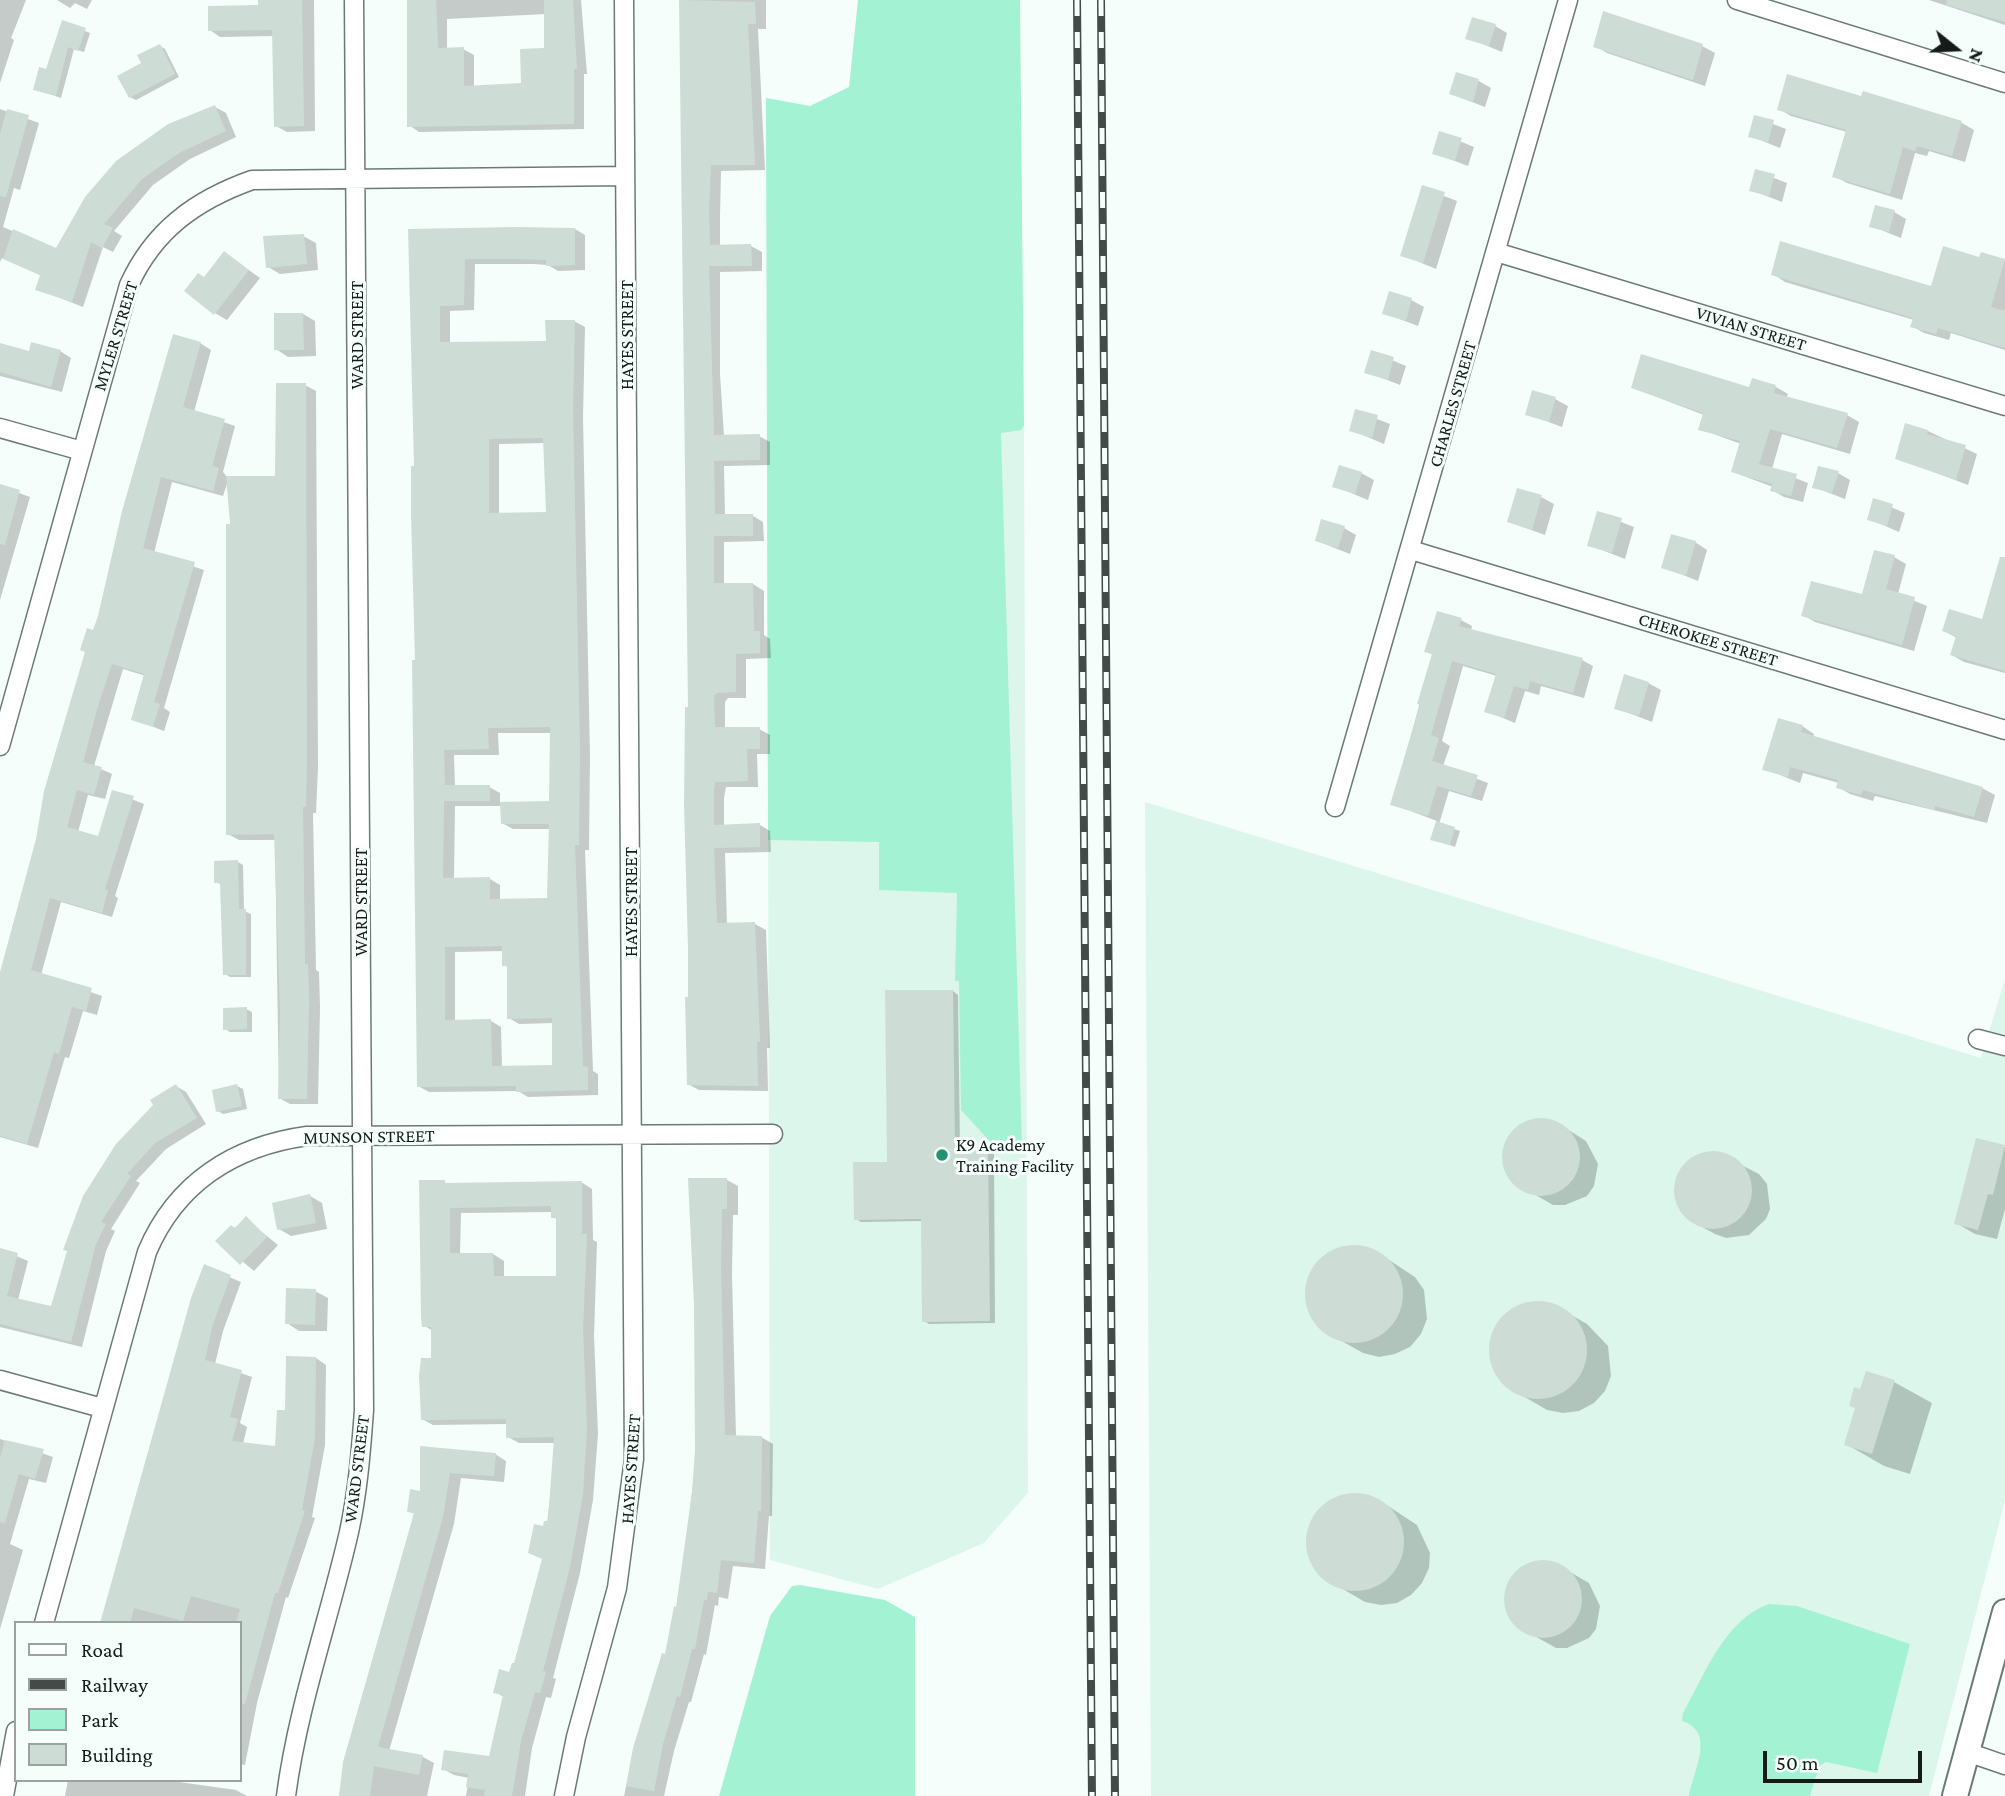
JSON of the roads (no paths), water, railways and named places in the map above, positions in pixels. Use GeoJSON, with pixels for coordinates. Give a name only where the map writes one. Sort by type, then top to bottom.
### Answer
{"type":"FeatureCollection","features":[{"type":"Feature","properties":{"kind":"main road"},"geometry":{"type":"LineString","coordinates":[[1955,1796],[2005,1612]]}},
{"type":"Feature","properties":{"kind":"street","name":"WARD STREET"},"geometry":{"type":"LineString","coordinates":[[286,1796],[301,1711],[349,1531],[360,1471],[364,1410],[354,0]]}},
{"type":"Feature","properties":{"kind":"street","name":"HAYES STREET"},"geometry":{"type":"LineString","coordinates":[[564,1796],[576,1737],[617,1588],[631,1502],[635,1416],[624,0]]}},
{"type":"Feature","properties":{"kind":"street","name":"CHARLES STREET"},"geometry":{"type":"LineString","coordinates":[[1335,807],[1568,0]]}},
{"type":"Feature","properties":{"kind":"street"},"geometry":{"type":"LineString","coordinates":[[1737,0],[2005,83]]}},
{"type":"Feature","properties":{"kind":"street","name":"MYLER STREET"},"geometry":{"type":"LineString","coordinates":[[0,746],[129,285],[145,255],[167,229],[197,204],[252,180],[625,176]]}},
{"type":"Feature","properties":{"kind":"street","name":"VIVIAN STREET"},"geometry":{"type":"LineString","coordinates":[[1496,252],[2005,406]]}},
{"type":"Feature","properties":{"kind":"street"},"geometry":{"type":"LineString","coordinates":[[0,428],[82,451]]}},
{"type":"Feature","properties":{"kind":"street","name":"CHEROKEE STREET"},"geometry":{"type":"LineString","coordinates":[[1411,550],[2005,730]]}},
{"type":"Feature","properties":{"kind":"street"},"geometry":{"type":"LineString","coordinates":[[1978,1039],[2005,1046]]}},
{"type":"Feature","properties":{"kind":"street","name":"MUNSON STREET"},"geometry":{"type":"LineString","coordinates":[[45,1621],[147,1252],[164,1217],[184,1193],[217,1165],[260,1145],[307,1136],[773,1134]]}},
{"type":"Feature","properties":{"kind":"street"},"geometry":{"type":"LineString","coordinates":[[0,1380],[102,1408]]}},
{"type":"Feature","properties":{"kind":"street"},"geometry":{"type":"LineString","coordinates":[[5,1796],[14,1743]]}},
{"type":"Feature","properties":{"kind":"street"},"geometry":{"type":"LineString","coordinates":[[1967,1752],[2005,1765]]}},
{"type":"Feature","properties":{"kind":"railway"},"geometry":{"type":"LineString","coordinates":[[1077,0],[1092,1796]]}},
{"type":"Feature","properties":{"kind":"railway"},"geometry":{"type":"LineString","coordinates":[[1101,0],[1115,1796]]}},
{"type":"Feature","properties":{"kind":"place","name":"K9 Academy Training Facility"},"geometry":{"type":"Point","coordinates":[942,1155]}}]}
